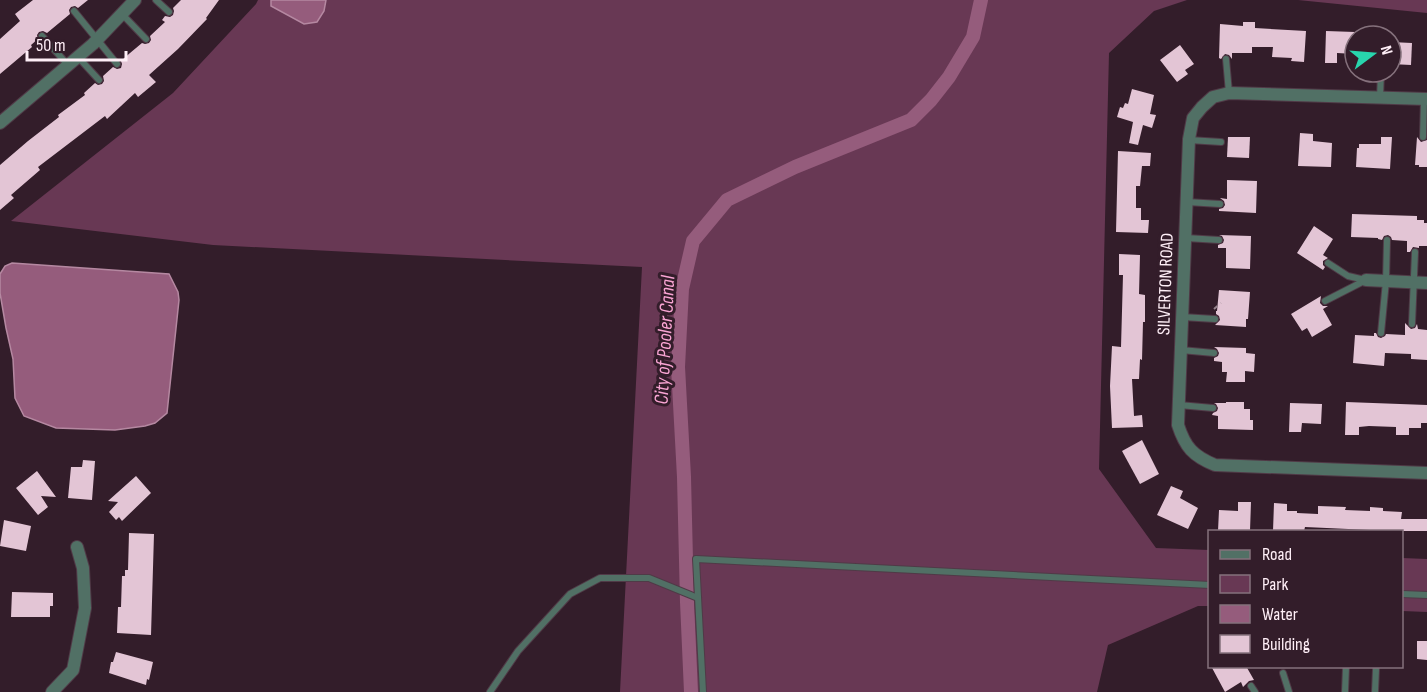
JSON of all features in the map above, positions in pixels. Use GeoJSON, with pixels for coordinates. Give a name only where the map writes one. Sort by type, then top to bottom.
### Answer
{"type":"FeatureCollection","features":[{"type":"Feature","properties":{"kind":"street"},"geometry":{"type":"LineString","coordinates":[[0,123],[98,40],[127,7]]}},
{"type":"Feature","properties":{"kind":"street","name":"SILVERTON ROAD"},"geometry":{"type":"LineString","coordinates":[[1425,99],[1229,93],[1213,97],[1193,118],[1189,140],[1178,425],[1182,439],[1191,451],[1200,459],[1215,465],[1427,473]]}},
{"type":"Feature","properties":{"kind":"street"},"geometry":{"type":"LineString","coordinates":[[1366,280],[1427,283]]}},
{"type":"Feature","properties":{"kind":"street"},"geometry":{"type":"LineString","coordinates":[[52,692],[73,670],[85,608],[83,568],[77,547]]}},
{"type":"Feature","properties":{"kind":"lane"},"geometry":{"type":"LineString","coordinates":[[156,0],[169,12]]}},
{"type":"Feature","properties":{"kind":"lane"},"geometry":{"type":"LineString","coordinates":[[127,7],[146,39]]}},
{"type":"Feature","properties":{"kind":"lane"},"geometry":{"type":"LineString","coordinates":[[74,11],[117,64]]}},
{"type":"Feature","properties":{"kind":"lane"},"geometry":{"type":"LineString","coordinates":[[42,36],[68,65]]}},
{"type":"Feature","properties":{"kind":"lane"},"geometry":{"type":"LineString","coordinates":[[78,57],[99,80]]}},
{"type":"Feature","properties":{"kind":"lane"},"geometry":{"type":"LineString","coordinates":[[1226,59],[1229,93]]}},
{"type":"Feature","properties":{"kind":"lane"},"geometry":{"type":"LineString","coordinates":[[1380,98],[1381,84]]}},
{"type":"Feature","properties":{"kind":"lane"},"geometry":{"type":"LineString","coordinates":[[1423,137],[1425,99]]}},
{"type":"Feature","properties":{"kind":"lane"},"geometry":{"type":"LineString","coordinates":[[1189,140],[1221,142]]}},
{"type":"Feature","properties":{"kind":"lane"},"geometry":{"type":"LineString","coordinates":[[1186,202],[1220,204]]}},
{"type":"Feature","properties":{"kind":"lane"},"geometry":{"type":"LineString","coordinates":[[1185,238],[1219,240]]}},
{"type":"Feature","properties":{"kind":"lane"},"geometry":{"type":"LineString","coordinates":[[1381,333],[1387,240]]}},
{"type":"Feature","properties":{"kind":"lane"},"geometry":{"type":"LineString","coordinates":[[1412,324],[1415,252]]}},
{"type":"Feature","properties":{"kind":"lane"},"geometry":{"type":"LineString","coordinates":[[1328,263],[1348,276],[1366,280]]}},
{"type":"Feature","properties":{"kind":"lane"},"geometry":{"type":"LineString","coordinates":[[1325,301],[1366,280]]}},
{"type":"Feature","properties":{"kind":"lane"},"geometry":{"type":"LineString","coordinates":[[1182,317],[1215,319]]}},
{"type":"Feature","properties":{"kind":"lane"},"geometry":{"type":"LineString","coordinates":[[1181,350],[1214,353]]}},
{"type":"Feature","properties":{"kind":"lane"},"geometry":{"type":"LineString","coordinates":[[1179,405],[1213,408]]}},
{"type":"Feature","properties":{"kind":"lane"},"geometry":{"type":"LineString","coordinates":[[703,692],[696,559],[1208,585]]}},
{"type":"Feature","properties":{"kind":"lane"},"geometry":{"type":"LineString","coordinates":[[490,692],[518,651],[570,594],[600,578],[649,578],[698,598]]}},
{"type":"Feature","properties":{"kind":"lane"},"geometry":{"type":"LineString","coordinates":[[1403,594],[1427,595]]}},
{"type":"Feature","properties":{"kind":"lane"},"geometry":{"type":"LineString","coordinates":[[1345,692],[1346,668]]}},
{"type":"Feature","properties":{"kind":"lane"},"geometry":{"type":"LineString","coordinates":[[1375,692],[1376,669]]}},
{"type":"Feature","properties":{"kind":"lane"},"geometry":{"type":"LineString","coordinates":[[1283,673],[1289,692]]}},
{"type":"Feature","properties":{"kind":"green space"},"geometry":{"type":"Polygon","coordinates":[[[258,0],[1187,0],[1154,11],[1109,53],[1099,469],[1156,548],[1208,550],[1208,606],[1198,606],[1108,645],[1097,692],[620,692],[642,267],[213,245],[11,221],[173,93],[258,0]]]}},
{"type":"Feature","properties":{"kind":"green space"},"geometry":{"type":"Polygon","coordinates":[[[1298,0],[1427,0],[1427,13],[1298,0]]]}},
{"type":"Feature","properties":{"kind":"green space"},"geometry":{"type":"Polygon","coordinates":[[[1403,558],[1427,559],[1427,612],[1403,611],[1403,558]]]}},
{"type":"Feature","properties":{"kind":"water"},"geometry":{"type":"Polygon","coordinates":[[[271,0],[326,0],[324,11],[317,22],[304,24],[271,6],[271,0]]]}},
{"type":"Feature","properties":{"kind":"water"},"geometry":{"type":"Polygon","coordinates":[[[12,263],[169,274],[178,292],[179,300],[167,413],[155,423],[115,430],[56,428],[24,416],[15,398],[13,359],[0,293],[0,274],[5,266],[12,263]]]}},
{"type":"Feature","properties":{"kind":"building"},"geometry":{"type":"Polygon","coordinates":[[[33,0],[88,0],[78,8],[71,7],[70,14],[47,33],[39,32],[38,39],[31,45],[32,47],[0,74],[0,39],[20,21],[15,14],[33,0]]]}},
{"type":"Feature","properties":{"kind":"building"},"geometry":{"type":"Polygon","coordinates":[[[181,0],[219,0],[207,19],[149,75],[156,82],[138,97],[135,93],[107,119],[105,116],[38,167],[40,170],[11,195],[14,198],[0,210],[0,165],[85,95],[84,93],[95,83],[102,84],[103,76],[113,67],[121,68],[121,61],[142,43],[149,43],[150,36],[165,22],[162,20],[165,16],[173,15],[173,8],[181,0]]]}},
{"type":"Feature","properties":{"kind":"building"},"geometry":{"type":"Polygon","coordinates":[[[1243,22],[1255,22],[1255,28],[1306,31],[1304,62],[1291,61],[1292,58],[1272,57],[1273,47],[1252,47],[1252,53],[1232,53],[1232,59],[1225,54],[1221,59],[1219,58],[1220,24],[1243,26],[1243,22]]]}},
{"type":"Feature","properties":{"kind":"building"},"geometry":{"type":"Polygon","coordinates":[[[1326,31],[1343,32],[1343,53],[1337,53],[1337,63],[1325,63],[1326,31]]]}},
{"type":"Feature","properties":{"kind":"building"},"geometry":{"type":"Polygon","coordinates":[[[1403,43],[1412,43],[1411,65],[1403,65],[1403,43]]]}},
{"type":"Feature","properties":{"kind":"building"},"geometry":{"type":"Polygon","coordinates":[[[1180,45],[1194,64],[1185,70],[1188,74],[1177,82],[1160,60],[1180,45]]]}},
{"type":"Feature","properties":{"kind":"building"},"geometry":{"type":"Polygon","coordinates":[[[1132,89],[1154,95],[1150,114],[1156,115],[1152,128],[1143,125],[1138,145],[1129,143],[1133,122],[1117,117],[1120,107],[1123,108],[1125,103],[1128,104],[1132,89]]]}},
{"type":"Feature","properties":{"kind":"building"},"geometry":{"type":"Polygon","coordinates":[[[1300,133],[1313,134],[1313,141],[1332,143],[1331,167],[1298,166],[1300,133]]]}},
{"type":"Feature","properties":{"kind":"building"},"geometry":{"type":"Polygon","coordinates":[[[1228,137],[1250,137],[1249,158],[1227,157],[1228,137]]]}},
{"type":"Feature","properties":{"kind":"building"},"geometry":{"type":"Polygon","coordinates":[[[1381,137],[1392,137],[1390,169],[1356,167],[1359,144],[1381,144],[1381,137]]]}},
{"type":"Feature","properties":{"kind":"building"},"geometry":{"type":"Polygon","coordinates":[[[1417,137],[1421,142],[1427,140],[1427,167],[1415,165],[1417,137]]]}},
{"type":"Feature","properties":{"kind":"building"},"geometry":{"type":"Polygon","coordinates":[[[1118,151],[1151,153],[1150,166],[1142,166],[1140,186],[1136,186],[1136,208],[1141,208],[1141,220],[1149,220],[1148,233],[1116,232],[1118,151]]]}},
{"type":"Feature","properties":{"kind":"building"},"geometry":{"type":"Polygon","coordinates":[[[1227,180],[1257,181],[1256,213],[1219,211],[1225,205],[1220,198],[1227,199],[1227,180]]]}},
{"type":"Feature","properties":{"kind":"building"},"geometry":{"type":"Polygon","coordinates":[[[1352,214],[1417,216],[1417,220],[1424,220],[1424,223],[1427,223],[1427,246],[1413,247],[1410,252],[1407,252],[1407,241],[1392,240],[1388,235],[1382,240],[1351,237],[1352,214]]]}},
{"type":"Feature","properties":{"kind":"building"},"geometry":{"type":"Polygon","coordinates":[[[1314,226],[1333,239],[1323,255],[1328,258],[1323,261],[1325,267],[1323,270],[1297,253],[1314,226]]]}},
{"type":"Feature","properties":{"kind":"building"},"geometry":{"type":"Polygon","coordinates":[[[1219,235],[1251,236],[1250,269],[1226,268],[1226,248],[1218,248],[1224,240],[1219,235]]]}},
{"type":"Feature","properties":{"kind":"building"},"geometry":{"type":"Polygon","coordinates":[[[1119,254],[1140,255],[1139,294],[1145,295],[1145,322],[1143,322],[1139,379],[1132,379],[1134,416],[1142,415],[1143,427],[1112,428],[1110,386],[1112,346],[1121,347],[1123,275],[1119,275],[1119,254]]]}},
{"type":"Feature","properties":{"kind":"building"},"geometry":{"type":"Polygon","coordinates":[[[1219,290],[1250,292],[1246,327],[1215,325],[1220,320],[1216,314],[1219,290]]]}},
{"type":"Feature","properties":{"kind":"building"},"geometry":{"type":"Polygon","coordinates":[[[1321,296],[1320,303],[1328,306],[1323,309],[1332,325],[1312,337],[1307,328],[1302,331],[1291,314],[1321,296]]]}},
{"type":"Feature","properties":{"kind":"building"},"geometry":{"type":"Polygon","coordinates":[[[1405,323],[1411,329],[1417,324],[1418,329],[1427,330],[1427,360],[1411,359],[1411,354],[1385,353],[1384,366],[1353,363],[1355,335],[1374,336],[1376,333],[1381,338],[1386,334],[1405,335],[1405,323]]]}},
{"type":"Feature","properties":{"kind":"building"},"geometry":{"type":"Polygon","coordinates":[[[1214,347],[1246,348],[1246,353],[1255,354],[1254,372],[1245,371],[1245,382],[1226,382],[1227,372],[1222,372],[1222,362],[1214,361],[1219,353],[1214,347]]]}},
{"type":"Feature","properties":{"kind":"building"},"geometry":{"type":"Polygon","coordinates":[[[1244,402],[1244,409],[1250,409],[1253,430],[1218,429],[1218,416],[1212,415],[1218,408],[1214,403],[1244,402]]]}},
{"type":"Feature","properties":{"kind":"building"},"geometry":{"type":"Polygon","coordinates":[[[1346,402],[1427,405],[1427,423],[1421,423],[1421,428],[1409,428],[1409,435],[1396,435],[1396,427],[1369,426],[1359,427],[1359,435],[1345,435],[1346,402]]]}},
{"type":"Feature","properties":{"kind":"building"},"geometry":{"type":"Polygon","coordinates":[[[1290,403],[1322,404],[1321,424],[1302,423],[1301,432],[1289,432],[1290,403]]]}},
{"type":"Feature","properties":{"kind":"building"},"geometry":{"type":"Polygon","coordinates":[[[1142,440],[1159,474],[1140,484],[1122,451],[1142,440]]]}},
{"type":"Feature","properties":{"kind":"building"},"geometry":{"type":"Polygon","coordinates":[[[83,460],[95,461],[92,500],[68,498],[71,467],[82,467],[83,460]]]}},
{"type":"Feature","properties":{"kind":"building"},"geometry":{"type":"Polygon","coordinates":[[[37,471],[56,497],[41,496],[48,507],[38,515],[16,488],[37,471]]]}},
{"type":"Feature","properties":{"kind":"building"},"geometry":{"type":"Polygon","coordinates":[[[136,476],[151,493],[122,521],[119,517],[116,520],[109,512],[118,502],[108,501],[136,476]]]}},
{"type":"Feature","properties":{"kind":"building"},"geometry":{"type":"Polygon","coordinates":[[[1171,486],[1183,491],[1180,498],[1198,508],[1188,529],[1157,515],[1171,486]]]}},
{"type":"Feature","properties":{"kind":"building"},"geometry":{"type":"Polygon","coordinates":[[[1238,502],[1251,502],[1250,530],[1218,530],[1219,510],[1238,511],[1238,502]]]}},
{"type":"Feature","properties":{"kind":"building"},"geometry":{"type":"Polygon","coordinates":[[[1274,503],[1287,504],[1287,511],[1297,511],[1297,513],[1318,514],[1318,506],[1370,511],[1370,507],[1383,508],[1383,511],[1402,512],[1401,519],[1427,519],[1427,531],[1305,527],[1304,530],[1273,530],[1274,503]]]}},
{"type":"Feature","properties":{"kind":"building"},"geometry":{"type":"Polygon","coordinates":[[[4,520],[31,526],[26,551],[0,546],[4,520]]]}},
{"type":"Feature","properties":{"kind":"building"},"geometry":{"type":"Polygon","coordinates":[[[129,533],[154,534],[151,635],[117,633],[122,576],[125,576],[125,570],[128,570],[129,533]]]}},
{"type":"Feature","properties":{"kind":"building"},"geometry":{"type":"Polygon","coordinates":[[[12,592],[53,593],[50,617],[11,617],[12,592]]]}},
{"type":"Feature","properties":{"kind":"building"},"geometry":{"type":"Polygon","coordinates":[[[1417,641],[1427,641],[1427,660],[1417,659],[1417,641]]]}},
{"type":"Feature","properties":{"kind":"building"},"geometry":{"type":"Polygon","coordinates":[[[116,652],[153,662],[146,685],[109,673],[116,652]]]}},
{"type":"Feature","properties":{"kind":"building"},"geometry":{"type":"Polygon","coordinates":[[[1212,668],[1247,668],[1254,680],[1249,681],[1243,687],[1241,682],[1225,692],[1212,668]]]}},
{"type":"Feature","properties":{"kind":"waterway","name":"City of Pooler Canal"},"geometry":{"type":"LineString","coordinates":[[691,692],[678,367],[682,289],[693,241],[727,200],[795,167],[911,120],[949,77],[973,37],[981,0]]}}]}
